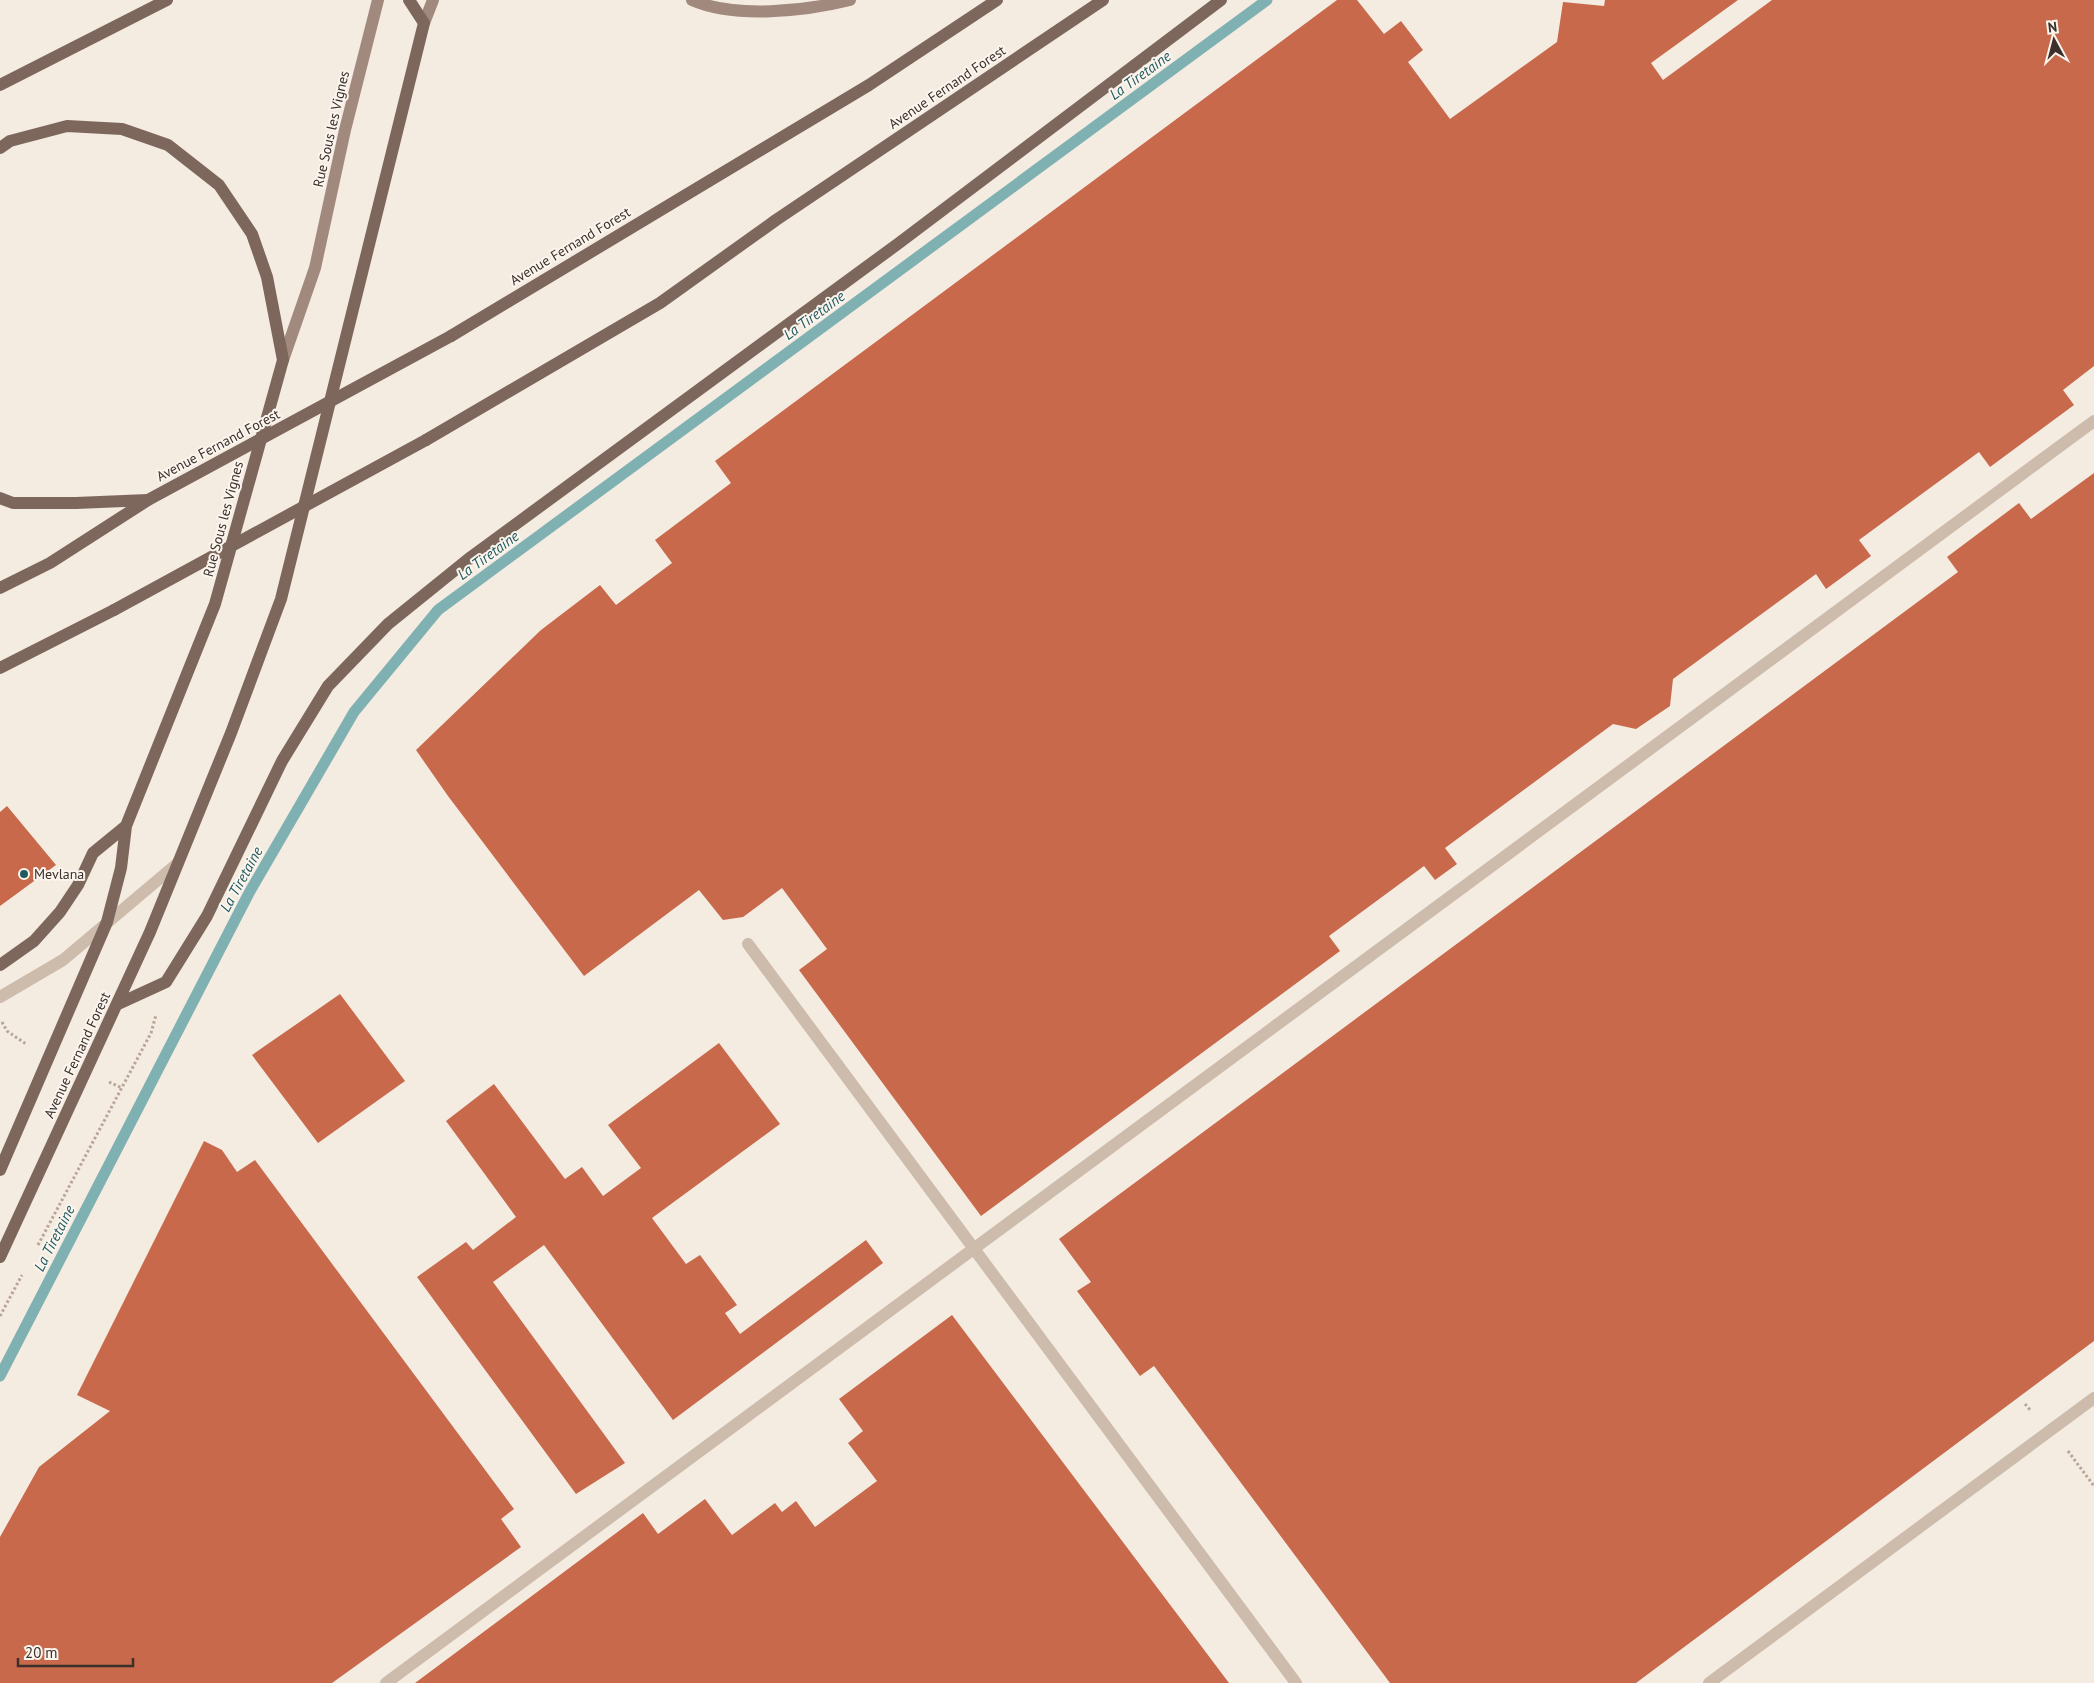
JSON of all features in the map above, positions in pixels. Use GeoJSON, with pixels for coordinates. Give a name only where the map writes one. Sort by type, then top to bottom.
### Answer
{"type":"FeatureCollection","features":[{"type":"Feature","properties":{"kind":"main road"},"geometry":{"type":"LineString","coordinates":[[0,85],[167,0]]}},
{"type":"Feature","properties":{"kind":"main road"},"geometry":{"type":"LineString","coordinates":[[178,863],[231,733],[282,599],[424,23],[409,0]]}},
{"type":"Feature","properties":{"kind":"main road","name":"Avenue Fernand Forest"},"geometry":{"type":"LineString","coordinates":[[0,588],[50,563],[148,500],[451,336],[869,85],[997,0]]}},
{"type":"Feature","properties":{"kind":"main road","name":"Avenue Fernand Forest"},"geometry":{"type":"LineString","coordinates":[[0,668],[114,610],[426,440],[660,304],[776,220],[1104,0]]}},
{"type":"Feature","properties":{"kind":"main road"},"geometry":{"type":"LineString","coordinates":[[118,1004],[166,982],[207,916],[282,761],[328,686],[388,624],[471,557],[899,243],[1222,0]]}},
{"type":"Feature","properties":{"kind":"main road"},"geometry":{"type":"LineString","coordinates":[[0,148],[10,141],[67,126],[122,129],[168,145],[219,185],[252,234],[267,277],[283,360]]}},
{"type":"Feature","properties":{"kind":"main road","name":"Rue Sous les Vignes"},"geometry":{"type":"LineString","coordinates":[[107,922],[121,868],[126,826],[215,604],[283,360]]}},
{"type":"Feature","properties":{"kind":"main road"},"geometry":{"type":"LineString","coordinates":[[0,498],[13,503],[148,500]]}},
{"type":"Feature","properties":{"kind":"main road"},"geometry":{"type":"LineString","coordinates":[[0,965],[34,941],[60,912],[78,885],[93,854],[126,826]]}},
{"type":"Feature","properties":{"kind":"main road","name":"Avenue Fernand Forest"},"geometry":{"type":"LineString","coordinates":[[0,1258],[118,1004],[178,863]]}},
{"type":"Feature","properties":{"kind":"main road","name":"Avenue Fernand Forest"},"geometry":{"type":"LineString","coordinates":[[0,1170],[107,922]]}},
{"type":"Feature","properties":{"kind":"street","name":"Rue Sous les Vignes"},"geometry":{"type":"LineString","coordinates":[[283,360],[314,268],[344,130],[378,0]]}},
{"type":"Feature","properties":{"kind":"street"},"geometry":{"type":"LineString","coordinates":[[424,23],[433,0]]}},
{"type":"Feature","properties":{"kind":"street"},"geometry":{"type":"LineString","coordinates":[[692,0],[736,12],[826,6],[850,0]]}},
{"type":"Feature","properties":{"kind":"street"},"geometry":{"type":"LineString","coordinates":[[386,1683],[2094,422]]}},
{"type":"Feature","properties":{"kind":"street"},"geometry":{"type":"LineString","coordinates":[[0,997],[63,960],[178,863]]}},
{"type":"Feature","properties":{"kind":"street"},"geometry":{"type":"LineString","coordinates":[[748,944],[1296,1683]]}},
{"type":"Feature","properties":{"kind":"street"},"geometry":{"type":"LineString","coordinates":[[1709,1683],[2094,1398]]}},
{"type":"Feature","properties":{"kind":"building"},"geometry":{"type":"Polygon","coordinates":[[[1337,0],[1357,0],[1384,34],[1401,21],[1423,50],[1408,62],[1450,119],[1557,42],[1563,2],[1604,6],[1605,0],[1738,0],[1651,63],[1663,80],[1772,0],[2094,0],[2094,366],[2063,390],[2074,405],[1990,467],[1979,452],[1859,540],[1871,556],[1826,589],[1816,574],[1673,679],[1670,706],[1636,729],[1613,724],[1445,848],[1457,864],[1435,880],[1424,866],[1329,936],[1340,951],[981,1216],[799,970],[827,949],[782,888],[743,917],[723,920],[699,890],[584,976],[448,796],[416,750],[541,630],[600,585],[616,605],[672,563],[655,540],[731,483],[715,461],[1337,0]]]}},
{"type":"Feature","properties":{"kind":"building"},"geometry":{"type":"Polygon","coordinates":[[[2094,473],[2094,1341],[1636,1683],[1390,1683],[1154,1366],[1140,1376],[1077,1291],[1091,1282],[1059,1239],[1958,572],[1947,557],[2019,503],[2031,519],[2094,473]]]}},
{"type":"Feature","properties":{"kind":"building"},"geometry":{"type":"Polygon","coordinates":[[[7,806],[56,865],[0,906],[0,812],[7,806]]]}},
{"type":"Feature","properties":{"kind":"building"},"geometry":{"type":"Polygon","coordinates":[[[340,994],[405,1081],[318,1143],[252,1055],[340,994]]]}},
{"type":"Feature","properties":{"kind":"building"},"geometry":{"type":"Polygon","coordinates":[[[719,1043],[780,1124],[652,1218],[686,1264],[700,1255],[737,1305],[725,1313],[740,1334],[866,1240],[883,1263],[673,1420],[544,1245],[493,1282],[625,1463],[576,1494],[417,1277],[466,1242],[473,1250],[516,1217],[446,1121],[494,1084],[565,1179],[582,1167],[603,1196],[641,1168],[608,1125],[719,1043]]]}},
{"type":"Feature","properties":{"kind":"building"},"geometry":{"type":"Polygon","coordinates":[[[204,1141],[222,1150],[237,1172],[255,1160],[514,1509],[501,1519],[521,1547],[332,1683],[0,1683],[0,1537],[39,1467],[110,1411],[77,1395],[204,1141]]]}},
{"type":"Feature","properties":{"kind":"building"},"geometry":{"type":"Polygon","coordinates":[[[952,1315],[1229,1683],[415,1683],[643,1513],[658,1534],[705,1499],[732,1535],[775,1503],[782,1512],[796,1501],[815,1527],[877,1481],[848,1443],[863,1431],[839,1399],[952,1315]]]}},
{"type":"Feature","properties":{"kind":"waterway","name":"La Tiretaine"},"geometry":{"type":"LineString","coordinates":[[0,1376],[249,893],[354,712],[438,610],[1267,0]]}},
{"type":"Feature","properties":{"kind":"place","name":"Mevlana"},"geometry":{"type":"Point","coordinates":[24,874]}}]}
